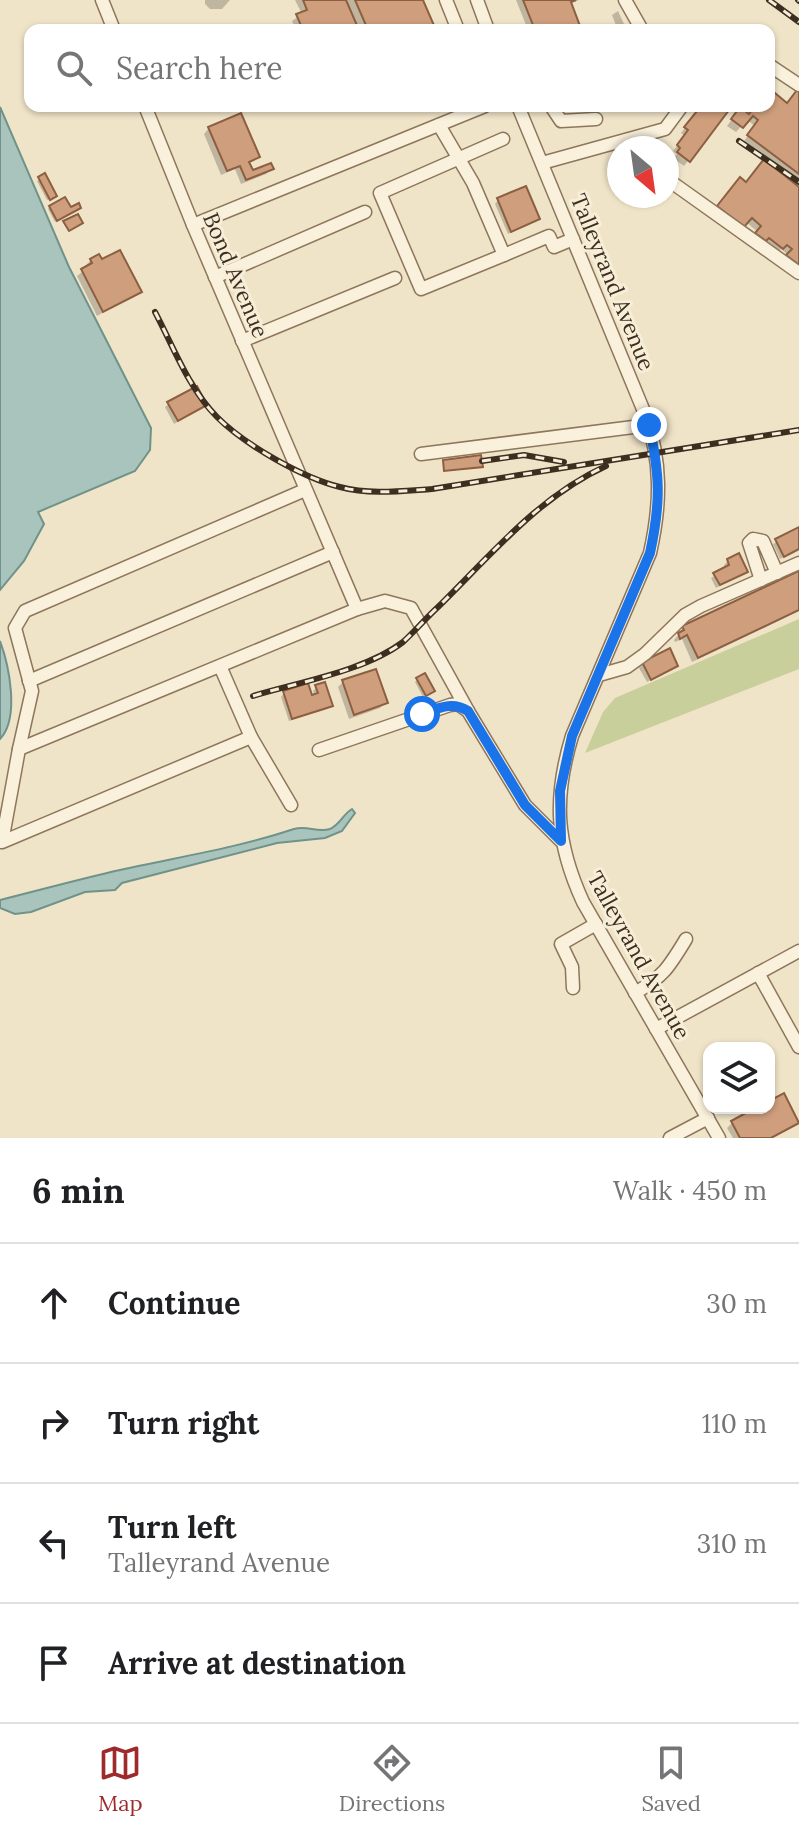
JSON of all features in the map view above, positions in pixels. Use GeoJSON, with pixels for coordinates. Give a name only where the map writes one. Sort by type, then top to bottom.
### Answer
{"type":"FeatureCollection","features":[{"type":"Feature","properties":{"kind":"street"},"geometry":{"type":"LineString","coordinates":[[102,0],[112,24]]}},
{"type":"Feature","properties":{"kind":"street"},"geometry":{"type":"LineString","coordinates":[[446,0],[456,24]]}},
{"type":"Feature","properties":{"kind":"street"},"geometry":{"type":"LineString","coordinates":[[477,0],[486,24]]}},
{"type":"Feature","properties":{"kind":"street"},"geometry":{"type":"LineString","coordinates":[[625,0],[639,24]]}},
{"type":"Feature","properties":{"kind":"street"},"geometry":{"type":"LineString","coordinates":[[775,69],[799,85]]}},
{"type":"Feature","properties":{"kind":"street","name":"Bond Avenue"},"geometry":{"type":"LineString","coordinates":[[147,112],[357,609]]}},
{"type":"Feature","properties":{"kind":"street"},"geometry":{"type":"LineString","coordinates":[[193,225],[470,112]]}},
{"type":"Feature","properties":{"kind":"street","name":"Talleyrand Avenue"},"geometry":{"type":"LineString","coordinates":[[521,112],[649,425],[659,478],[656,527],[650,553],[572,736],[564,762],[560,791],[561,841],[568,870],[596,924],[719,1138]]}},
{"type":"Feature","properties":{"kind":"street"},"geometry":{"type":"LineString","coordinates":[[555,112],[561,121],[596,119]]}},
{"type":"Feature","properties":{"kind":"street"},"geometry":{"type":"LineString","coordinates":[[647,136],[665,129],[678,112]]}},
{"type":"Feature","properties":{"kind":"street"},"geometry":{"type":"LineString","coordinates":[[439,125],[478,194],[504,255]]}},
{"type":"Feature","properties":{"kind":"street"},"geometry":{"type":"LineString","coordinates":[[503,139],[380,193],[418,287],[424,289],[549,236],[554,247],[573,239]]}},
{"type":"Feature","properties":{"kind":"street"},"geometry":{"type":"LineString","coordinates":[[542,163],[607,149]]}},
{"type":"Feature","properties":{"kind":"street"},"geometry":{"type":"LineString","coordinates":[[679,188],[799,273]]}},
{"type":"Feature","properties":{"kind":"street"},"geometry":{"type":"LineString","coordinates":[[215,277],[365,212]]}},
{"type":"Feature","properties":{"kind":"street"},"geometry":{"type":"LineString","coordinates":[[242,341],[395,278]]}},
{"type":"Feature","properties":{"kind":"street"},"geometry":{"type":"LineString","coordinates":[[421,454],[649,425]]}},
{"type":"Feature","properties":{"kind":"street"},"geometry":{"type":"LineString","coordinates":[[251,737],[2,842],[32,691],[15,628],[25,611],[305,490]]}},
{"type":"Feature","properties":{"kind":"street"},"geometry":{"type":"LineString","coordinates":[[761,580],[749,549],[753,539],[763,541],[777,573]]}},
{"type":"Feature","properties":{"kind":"street"},"geometry":{"type":"LineString","coordinates":[[29,681],[333,552]]}},
{"type":"Feature","properties":{"kind":"street"},"geometry":{"type":"LineString","coordinates":[[599,675],[634,662],[685,615],[799,563]]}},
{"type":"Feature","properties":{"kind":"street"},"geometry":{"type":"LineString","coordinates":[[19,749],[357,609],[385,601],[411,608],[525,805],[561,841]]}},
{"type":"Feature","properties":{"kind":"street"},"geometry":{"type":"LineString","coordinates":[[220,666],[251,737],[291,805]]}},
{"type":"Feature","properties":{"kind":"street"},"geometry":{"type":"LineString","coordinates":[[319,750],[450,705],[458,704],[468,711]]}},
{"type":"Feature","properties":{"kind":"street"},"geometry":{"type":"LineString","coordinates":[[573,988],[572,967],[561,944],[596,924]]}},
{"type":"Feature","properties":{"kind":"street"},"geometry":{"type":"LineString","coordinates":[[635,993],[667,970],[686,939]]}},
{"type":"Feature","properties":{"kind":"street"},"geometry":{"type":"LineString","coordinates":[[656,1029],[799,951]]}},
{"type":"Feature","properties":{"kind":"street"},"geometry":{"type":"LineString","coordinates":[[758,973],[799,1047]]}},
{"type":"Feature","properties":{"kind":"street"},"geometry":{"type":"LineString","coordinates":[[680,1136],[708,1118]]}},
{"type":"Feature","properties":{"kind":"green space"},"geometry":{"type":"Polygon","coordinates":[[[799,619],[799,669],[585,753],[603,712],[615,698],[799,619]]]}},
{"type":"Feature","properties":{"kind":"water"},"geometry":{"type":"Polygon","coordinates":[[[0,107],[69,267],[151,428],[150,450],[135,471],[38,512],[44,524],[24,561],[0,590],[0,107]]]}},
{"type":"Feature","properties":{"kind":"water"},"geometry":{"type":"Polygon","coordinates":[[[0,641],[7,663],[11,705],[10,718],[0,739],[0,641]]]}},
{"type":"Feature","properties":{"kind":"water"},"geometry":{"type":"Polygon","coordinates":[[[352,809],[355,813],[342,831],[325,838],[277,843],[122,883],[115,890],[85,892],[31,912],[15,914],[0,908],[0,900],[105,873],[229,847],[299,828],[330,829],[352,809]]]}},
{"type":"Feature","properties":{"kind":"building"},"geometry":{"type":"Polygon","coordinates":[[[303,0],[346,0],[356,24],[300,24],[296,14],[307,10],[303,0]]]}},
{"type":"Feature","properties":{"kind":"building"},"geometry":{"type":"Polygon","coordinates":[[[355,0],[423,0],[433,24],[365,24],[355,0]]]}},
{"type":"Feature","properties":{"kind":"building"},"geometry":{"type":"Polygon","coordinates":[[[523,0],[576,0],[571,2],[579,24],[533,24],[523,0]]]}},
{"type":"Feature","properties":{"kind":"building"},"geometry":{"type":"Polygon","coordinates":[[[799,91],[799,174],[747,135],[758,120],[753,116],[743,128],[731,119],[736,112],[775,112],[775,93],[787,103],[799,91]]]}},
{"type":"Feature","properties":{"kind":"building"},"geometry":{"type":"Polygon","coordinates":[[[696,112],[728,112],[690,162],[679,154],[679,142],[688,130],[684,127],[696,112]]]}},
{"type":"Feature","properties":{"kind":"building"},"geometry":{"type":"Polygon","coordinates":[[[241,113],[260,157],[249,162],[253,170],[271,163],[274,169],[246,180],[240,166],[227,171],[208,127],[241,113]]]}},
{"type":"Feature","properties":{"kind":"building"},"geometry":{"type":"Polygon","coordinates":[[[764,159],[799,187],[799,265],[786,255],[792,249],[787,245],[783,249],[769,238],[766,241],[755,233],[761,226],[752,218],[744,227],[717,206],[740,177],[746,182],[764,159]]]}},
{"type":"Feature","properties":{"kind":"building"},"geometry":{"type":"Polygon","coordinates":[[[45,173],[57,196],[50,200],[38,177],[45,173]]]}},
{"type":"Feature","properties":{"kind":"building"},"geometry":{"type":"Polygon","coordinates":[[[526,186],[540,219],[511,232],[497,198],[526,186]]]}},
{"type":"Feature","properties":{"kind":"building"},"geometry":{"type":"Polygon","coordinates":[[[65,197],[71,207],[79,203],[81,208],[57,221],[49,206],[65,197]]]}},
{"type":"Feature","properties":{"kind":"building"},"geometry":{"type":"Polygon","coordinates":[[[78,214],[83,223],[69,231],[63,221],[78,214]]]}},
{"type":"Feature","properties":{"kind":"building"},"geometry":{"type":"Polygon","coordinates":[[[120,250],[142,292],[103,312],[81,269],[92,263],[90,259],[99,254],[102,259],[120,250]]]}},
{"type":"Feature","properties":{"kind":"building"},"geometry":{"type":"Polygon","coordinates":[[[197,386],[207,405],[178,421],[167,402],[197,386]]]}},
{"type":"Feature","properties":{"kind":"building"},"geometry":{"type":"Polygon","coordinates":[[[481,455],[483,467],[444,471],[443,460],[481,455]]]}},
{"type":"Feature","properties":{"kind":"building"},"geometry":{"type":"Polygon","coordinates":[[[799,527],[799,549],[784,557],[775,539],[799,527]]]}},
{"type":"Feature","properties":{"kind":"building"},"geometry":{"type":"Polygon","coordinates":[[[739,553],[748,572],[720,585],[713,573],[729,565],[727,559],[739,553]]]}},
{"type":"Feature","properties":{"kind":"building"},"geometry":{"type":"Polygon","coordinates":[[[799,571],[799,610],[698,658],[687,635],[680,639],[678,633],[684,630],[682,626],[799,571]]]}},
{"type":"Feature","properties":{"kind":"building"},"geometry":{"type":"Polygon","coordinates":[[[670,648],[678,666],[651,680],[642,662],[670,648]]]}},
{"type":"Feature","properties":{"kind":"building"},"geometry":{"type":"Polygon","coordinates":[[[376,669],[388,703],[354,715],[342,680],[376,669]]]}},
{"type":"Feature","properties":{"kind":"building"},"geometry":{"type":"Polygon","coordinates":[[[425,673],[435,691],[426,696],[416,678],[425,673]]]}},
{"type":"Feature","properties":{"kind":"building"},"geometry":{"type":"Polygon","coordinates":[[[325,682],[333,706],[292,719],[283,691],[308,683],[312,695],[318,693],[315,685],[325,682]]]}},
{"type":"Feature","properties":{"kind":"building"},"geometry":{"type":"Polygon","coordinates":[[[784,1093],[799,1123],[771,1138],[740,1138],[731,1121],[744,1114],[775,1114],[775,1098],[784,1093]]]}},
{"type":"Feature","properties":{"kind":"railway"},"geometry":{"type":"LineString","coordinates":[[769,0],[799,22]]}},
{"type":"Feature","properties":{"kind":"railway"},"geometry":{"type":"LineString","coordinates":[[739,141],[799,182]]}},
{"type":"Feature","properties":{"kind":"railway"},"geometry":{"type":"LineString","coordinates":[[155,312],[198,394],[229,428],[292,468],[325,483],[351,489],[386,492],[432,489],[799,430]]}},
{"type":"Feature","properties":{"kind":"railway"},"geometry":{"type":"LineString","coordinates":[[482,461],[524,455],[564,462]]}},
{"type":"Feature","properties":{"kind":"railway"},"geometry":{"type":"LineString","coordinates":[[253,696],[331,675],[388,652],[403,642],[537,511],[558,494],[606,466]]}},
{"type":"Feature","properties":{"kind":"route"},"geometry":{"type":"LineString","coordinates":[[422,714],[458,704],[468,711],[525,805],[561,841],[560,791],[564,762],[572,736],[650,553],[656,527],[659,478],[649,425]]}}]}
